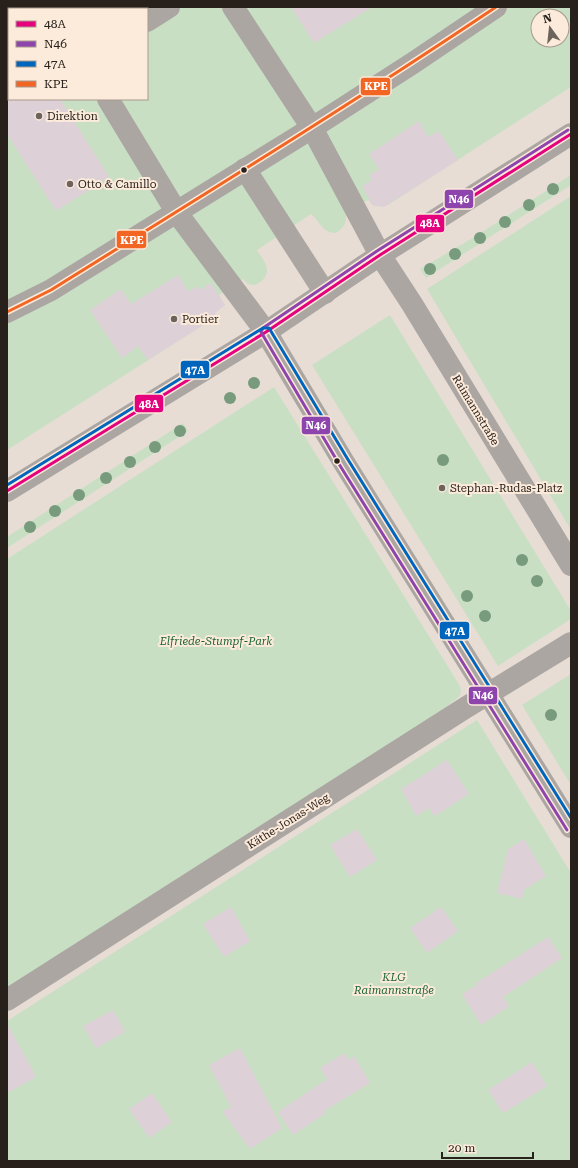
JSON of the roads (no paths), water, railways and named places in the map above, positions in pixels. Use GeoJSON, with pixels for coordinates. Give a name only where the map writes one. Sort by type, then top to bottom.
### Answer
{"type":"FeatureCollection","features":[{"type":"Feature","properties":{"kind":"street"},"geometry":{"type":"LineString","coordinates":[[148,19],[169,7]]}},
{"type":"Feature","properties":{"kind":"street","name":"Raimannstraße"},"geometry":{"type":"LineString","coordinates":[[233,7],[312,128],[380,255],[412,304],[571,565]]}},
{"type":"Feature","properties":{"kind":"street"},"geometry":{"type":"LineString","coordinates":[[7,312],[51,290],[176,213],[413,63],[496,7]]}},
{"type":"Feature","properties":{"kind":"street"},"geometry":{"type":"LineString","coordinates":[[109,100],[176,213],[266,332],[343,461],[571,827]]}},
{"type":"Feature","properties":{"kind":"street"},"geometry":{"type":"LineString","coordinates":[[7,491],[266,332],[380,255],[571,134]]}},
{"type":"Feature","properties":{"kind":"street"},"geometry":{"type":"LineString","coordinates":[[245,169],[325,293]]}},
{"type":"Feature","properties":{"kind":"street","name":"Käthe-Jonas-Weg"},"geometry":{"type":"LineString","coordinates":[[7,1000],[489,694],[571,644]]}},
{"type":"Feature","properties":{"kind":"place","name":"Direktion"},"geometry":{"type":"Point","coordinates":[39,116]}},
{"type":"Feature","properties":{"kind":"place","name":"Otto & Camillo"},"geometry":{"type":"Point","coordinates":[70,184]}},
{"type":"Feature","properties":{"kind":"place","name":"Portier"},"geometry":{"type":"Point","coordinates":[174,319]}},
{"type":"Feature","properties":{"kind":"place","name":"Stephan-Rudas-Platz"},"geometry":{"type":"Point","coordinates":[442,488]}},
{"type":"Feature","properties":{"kind":"park label","name":"Elfriede-Stumpf-Park"},"geometry":{"type":"Point","coordinates":[216,641]}},
{"type":"Feature","properties":{"kind":"park label","name":"KLG Raimannstraße"},"geometry":{"type":"Point","coordinates":[394,983]}}]}
